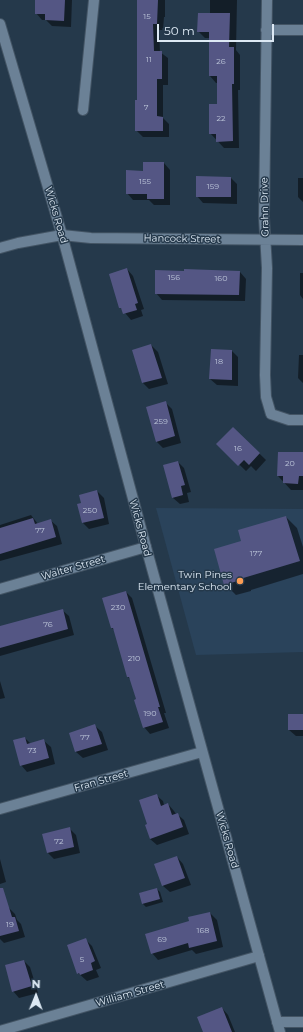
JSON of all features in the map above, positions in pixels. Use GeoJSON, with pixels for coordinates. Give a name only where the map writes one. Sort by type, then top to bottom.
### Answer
{"type":"FeatureCollection","features":[{"type":"Feature","properties":{"kind":"street"},"geometry":{"type":"LineString","coordinates":[[83,110],[94,0]]}},
{"type":"Feature","properties":{"kind":"street","name":"Grahn Drive"},"geometry":{"type":"LineString","coordinates":[[267,0],[264,217],[267,268],[266,397],[271,414],[289,420],[303,420]]}},
{"type":"Feature","properties":{"kind":"street","name":"Wicks Road"},"geometry":{"type":"LineString","coordinates":[[0,24],[62,235],[202,752],[280,1032]]}},
{"type":"Feature","properties":{"kind":"street"},"geometry":{"type":"LineString","coordinates":[[266,30],[303,30]]}},
{"type":"Feature","properties":{"kind":"street","name":"Hancock Street"},"geometry":{"type":"LineString","coordinates":[[0,248],[62,235],[91,238],[303,240]]}},
{"type":"Feature","properties":{"kind":"street","name":"Walter Street"},"geometry":{"type":"LineString","coordinates":[[0,589],[146,547]]}},
{"type":"Feature","properties":{"kind":"street","name":"Fran Street"},"geometry":{"type":"LineString","coordinates":[[0,809],[202,752]]}},
{"type":"Feature","properties":{"kind":"street","name":"William Street"},"geometry":{"type":"LineString","coordinates":[[0,1031],[259,956]]}},
{"type":"Feature","properties":{"kind":"street"},"geometry":{"type":"LineString","coordinates":[[277,1022],[303,1022]]}},
{"type":"Feature","properties":{"kind":"shaded area","name":"Twin Pines Elementary School"},"geometry":{"type":"Polygon","coordinates":[[[156,508],[303,509],[303,652],[196,655],[156,508]]]}},
{"type":"Feature","properties":{"kind":"building"},"geometry":{"type":"Polygon","coordinates":[[[35,0],[65,0],[64,21],[45,20],[45,14],[35,14],[35,0]]]}},
{"type":"Feature","properties":{"kind":"building"},"geometry":{"type":"Polygon","coordinates":[[[137,0],[158,0],[157,24],[153,24],[154,51],[162,51],[162,79],[157,79],[157,116],[163,117],[163,131],[135,131],[135,100],[137,100],[137,0]]]}},
{"type":"Feature","properties":{"kind":"building"},"geometry":{"type":"Polygon","coordinates":[[[198,13],[230,13],[229,47],[234,47],[234,84],[232,84],[233,141],[216,142],[216,134],[209,134],[209,104],[217,104],[217,76],[209,76],[209,32],[197,32],[198,13]]]}},
{"type":"Feature","properties":{"kind":"building"},"geometry":{"type":"Polygon","coordinates":[[[143,162],[164,162],[164,199],[147,199],[147,194],[126,194],[126,170],[143,171],[143,162]]]}},
{"type":"Feature","properties":{"kind":"building"},"geometry":{"type":"Polygon","coordinates":[[[196,176],[231,177],[231,197],[196,197],[196,176]]]}},
{"type":"Feature","properties":{"kind":"building"},"geometry":{"type":"Polygon","coordinates":[[[127,268],[138,303],[135,304],[137,310],[123,314],[121,308],[119,308],[109,274],[127,268]]]}},
{"type":"Feature","properties":{"kind":"building"},"geometry":{"type":"Polygon","coordinates":[[[184,269],[240,271],[239,295],[155,294],[155,270],[184,271],[184,269]]]}},
{"type":"Feature","properties":{"kind":"building"},"geometry":{"type":"Polygon","coordinates":[[[151,344],[162,378],[142,383],[132,350],[151,344]]]}},
{"type":"Feature","properties":{"kind":"building"},"geometry":{"type":"Polygon","coordinates":[[[211,349],[232,350],[232,380],[209,379],[211,349]]]}},
{"type":"Feature","properties":{"kind":"building"},"geometry":{"type":"Polygon","coordinates":[[[166,401],[175,436],[156,442],[146,407],[166,401]]]}},
{"type":"Feature","properties":{"kind":"building"},"geometry":{"type":"Polygon","coordinates":[[[233,427],[260,453],[249,465],[244,460],[238,466],[216,444],[233,427]]]}},
{"type":"Feature","properties":{"kind":"building"},"geometry":{"type":"Polygon","coordinates":[[[278,452],[303,452],[303,476],[299,476],[298,484],[283,483],[283,476],[277,476],[278,452]]]}},
{"type":"Feature","properties":{"kind":"building"},"geometry":{"type":"Polygon","coordinates":[[[178,461],[185,485],[181,486],[183,495],[172,498],[163,465],[178,461]]]}},
{"type":"Feature","properties":{"kind":"building"},"geometry":{"type":"Polygon","coordinates":[[[97,490],[104,518],[82,523],[77,504],[81,503],[79,495],[97,490]]]}},
{"type":"Feature","properties":{"kind":"building"},"geometry":{"type":"Polygon","coordinates":[[[286,516],[300,561],[224,585],[214,549],[241,541],[238,530],[286,516]]]}},
{"type":"Feature","properties":{"kind":"building"},"geometry":{"type":"Polygon","coordinates":[[[33,518],[35,524],[51,519],[56,537],[0,554],[0,528],[33,518]]]}},
{"type":"Feature","properties":{"kind":"building"},"geometry":{"type":"Polygon","coordinates":[[[126,591],[163,722],[143,728],[134,700],[136,699],[129,677],[127,677],[113,628],[111,628],[102,598],[126,591]]]}},
{"type":"Feature","properties":{"kind":"building"},"geometry":{"type":"Polygon","coordinates":[[[63,609],[68,629],[0,648],[0,626],[63,609]]]}},
{"type":"Feature","properties":{"kind":"building"},"geometry":{"type":"Polygon","coordinates":[[[288,714],[303,714],[303,730],[288,730],[288,714]]]}},
{"type":"Feature","properties":{"kind":"building"},"geometry":{"type":"Polygon","coordinates":[[[95,724],[102,744],[75,752],[69,733],[95,724]]]}},
{"type":"Feature","properties":{"kind":"building"},"geometry":{"type":"Polygon","coordinates":[[[25,737],[27,744],[44,739],[49,758],[20,766],[13,740],[25,737]]]}},
{"type":"Feature","properties":{"kind":"building"},"geometry":{"type":"Polygon","coordinates":[[[157,794],[161,806],[168,803],[172,815],[178,813],[183,827],[150,839],[139,800],[157,794]]]}},
{"type":"Feature","properties":{"kind":"building"},"geometry":{"type":"Polygon","coordinates":[[[70,827],[74,847],[47,853],[42,834],[70,827]]]}},
{"type":"Feature","properties":{"kind":"building"},"geometry":{"type":"Polygon","coordinates":[[[177,856],[185,878],[162,886],[154,864],[177,856]]]}},
{"type":"Feature","properties":{"kind":"building"},"geometry":{"type":"Polygon","coordinates":[[[0,888],[3,888],[12,917],[15,917],[19,931],[0,936],[0,888]]]}},
{"type":"Feature","properties":{"kind":"building"},"geometry":{"type":"Polygon","coordinates":[[[157,888],[160,899],[142,904],[139,893],[157,888]]]}},
{"type":"Feature","properties":{"kind":"building"},"geometry":{"type":"Polygon","coordinates":[[[210,912],[217,941],[189,948],[188,943],[151,954],[145,934],[189,921],[188,917],[210,912]]]}},
{"type":"Feature","properties":{"kind":"building"},"geometry":{"type":"Polygon","coordinates":[[[86,938],[95,961],[91,963],[93,970],[80,975],[79,973],[77,974],[67,945],[86,938]]]}},
{"type":"Feature","properties":{"kind":"building"},"geometry":{"type":"Polygon","coordinates":[[[24,960],[32,986],[12,992],[5,965],[24,960]]]}},
{"type":"Feature","properties":{"kind":"building"},"geometry":{"type":"Polygon","coordinates":[[[222,1007],[232,1032],[203,1032],[197,1017],[222,1007]]]}},
{"type":"Feature","properties":{"kind":"place","name":"Twin Pines Elementary School"},"geometry":{"type":"Point","coordinates":[240,581]}}]}
